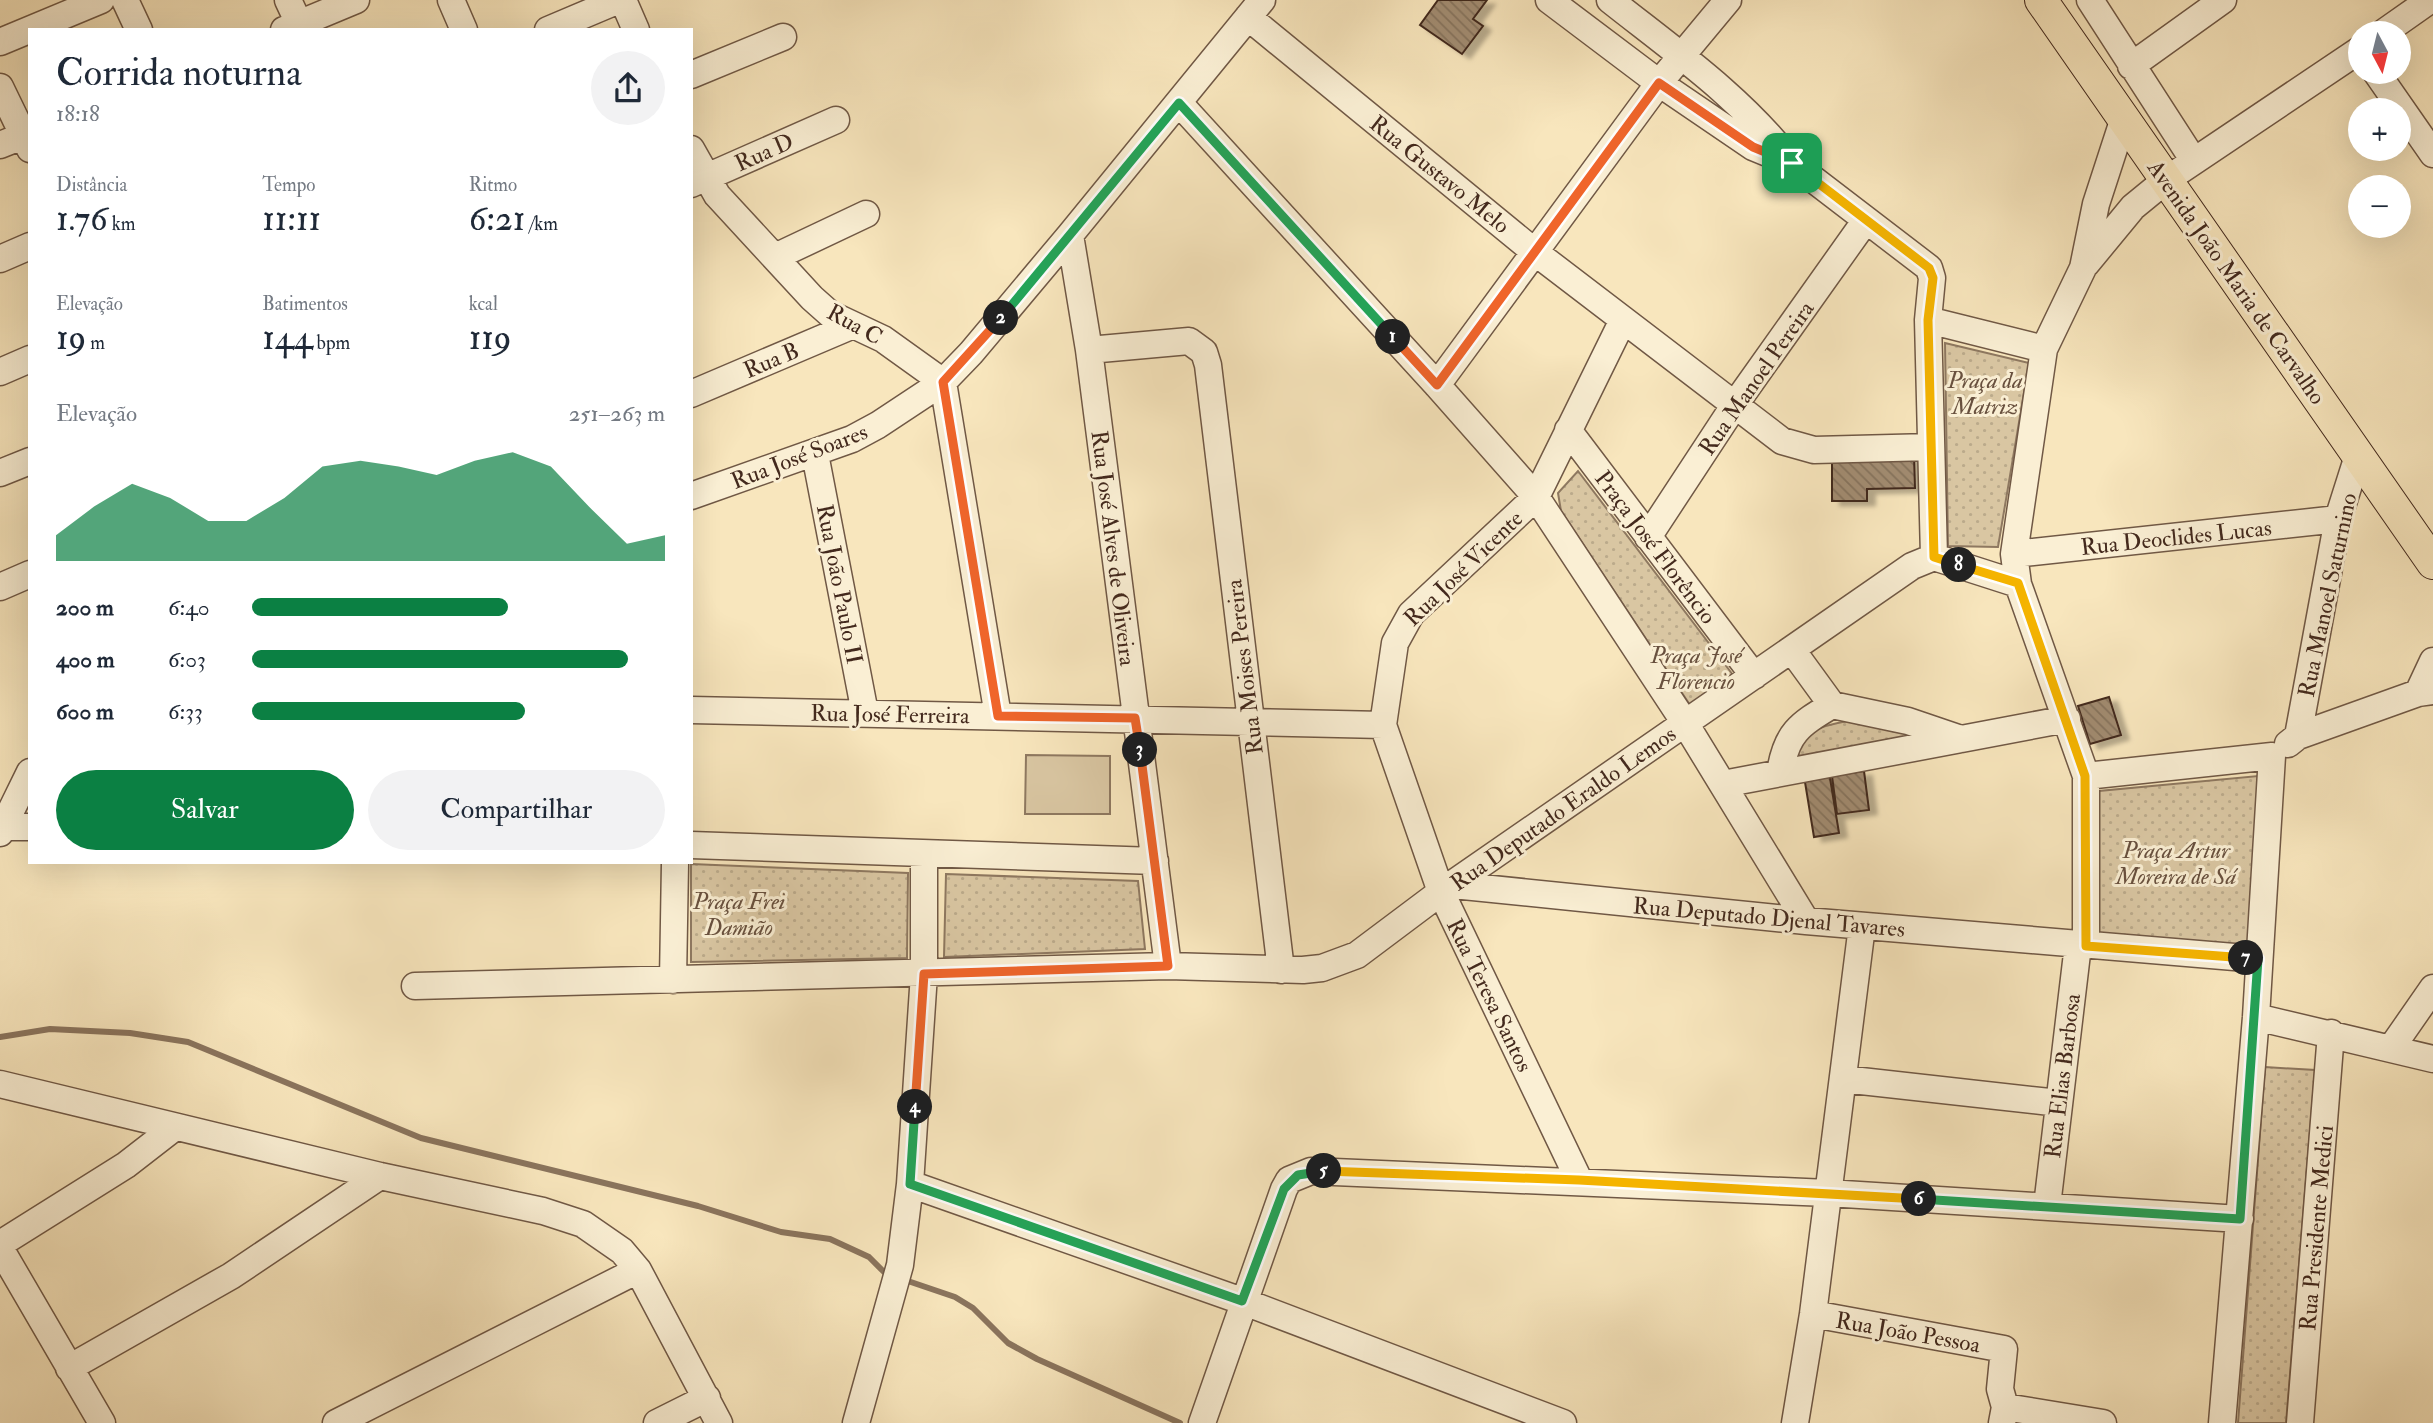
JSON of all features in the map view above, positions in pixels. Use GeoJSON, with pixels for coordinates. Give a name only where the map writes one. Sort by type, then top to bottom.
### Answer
{"type":"FeatureCollection","features":[{"type":"Feature","properties":{"kind":"main road","name":"Avenida João Maria de Carvalho"},"geometry":{"type":"LineString","coordinates":[[2042,0],[2433,563]]}},
{"type":"Feature","properties":{"kind":"street"},"geometry":{"type":"LineString","coordinates":[[34,28],[101,0]]}},
{"type":"Feature","properties":{"kind":"street"},"geometry":{"type":"LineString","coordinates":[[125,0],[138,28]]}},
{"type":"Feature","properties":{"kind":"street"},"geometry":{"type":"LineString","coordinates":[[293,21],[356,0]]}},
{"type":"Feature","properties":{"kind":"street"},"geometry":{"type":"LineString","coordinates":[[451,0],[463,28]]}},
{"type":"Feature","properties":{"kind":"street"},"geometry":{"type":"LineString","coordinates":[[553,28],[621,0],[635,28]]}},
{"type":"Feature","properties":{"kind":"street"},"geometry":{"type":"LineString","coordinates":[[1549,0],[1659,83],[1753,147],[1792,163],[1929,268],[1933,278],[1928,320],[1934,557]]}},
{"type":"Feature","properties":{"kind":"street"},"geometry":{"type":"LineString","coordinates":[[1580,23],[1597,0]]}},
{"type":"Feature","properties":{"kind":"street"},"geometry":{"type":"LineString","coordinates":[[1610,0],[1681,56],[1768,131],[1792,163]]}},
{"type":"Feature","properties":{"kind":"street"},"geometry":{"type":"LineString","coordinates":[[1437,385],[1659,83],[1728,0]]}},
{"type":"Feature","properties":{"kind":"street"},"geometry":{"type":"LineString","coordinates":[[2090,0],[2194,160]]}},
{"type":"Feature","properties":{"kind":"street"},"geometry":{"type":"LineString","coordinates":[[2131,66],[2223,0]]}},
{"type":"Feature","properties":{"kind":"street"},"geometry":{"type":"LineString","coordinates":[[2400,21],[2430,0]]}},
{"type":"Feature","properties":{"kind":"street","name":"Rua José Soares"},"geometry":{"type":"LineString","coordinates":[[693,495],[815,454],[878,425],[943,382],[971,353],[1070,235],[1255,8]]}},
{"type":"Feature","properties":{"kind":"street","name":"Rua Gustavo Melo"},"geometry":{"type":"LineString","coordinates":[[1255,8],[1536,253],[1736,403],[1782,441],[1802,449],[1930,447]]}},
{"type":"Feature","properties":{"kind":"street"},"geometry":{"type":"LineString","coordinates":[[0,42],[28,30]]}},
{"type":"Feature","properties":{"kind":"street"},"geometry":{"type":"LineString","coordinates":[[693,74],[783,37]]}},
{"type":"Feature","properties":{"kind":"street"},"geometry":{"type":"LineString","coordinates":[[2258,959],[2082,945],[2085,776],[2018,583],[2014,554],[2044,349],[2083,268],[2121,220],[2166,180],[2348,59]]}},
{"type":"Feature","properties":{"kind":"street"},"geometry":{"type":"LineString","coordinates":[[2384,84],[2433,154]]}},
{"type":"Feature","properties":{"kind":"street"},"geometry":{"type":"LineString","coordinates":[[0,87],[21,141]]}},
{"type":"Feature","properties":{"kind":"street"},"geometry":{"type":"LineString","coordinates":[[1179,103],[1536,497],[1685,723],[1806,921]]}},
{"type":"Feature","properties":{"kind":"street"},"geometry":{"type":"LineString","coordinates":[[2083,268],[2096,204],[2124,118]]}},
{"type":"Feature","properties":{"kind":"street","name":"Rua D"},"geometry":{"type":"LineString","coordinates":[[698,181],[836,120]]}},
{"type":"Feature","properties":{"kind":"street","name":"Rua C"},"geometry":{"type":"LineString","coordinates":[[693,158],[698,181],[716,195],[830,314],[883,339],[943,382]]}},
{"type":"Feature","properties":{"kind":"street"},"geometry":{"type":"LineString","coordinates":[[775,257],[866,214]]}},
{"type":"Feature","properties":{"kind":"street","name":"Rua Manoel Pereira"},"geometry":{"type":"LineString","coordinates":[[1648,537],[1736,403],[1866,220]]}},
{"type":"Feature","properties":{"kind":"street","name":"Rua José Alves de Oliveira"},"geometry":{"type":"LineString","coordinates":[[1070,235],[1089,350],[1155,861]]}},
{"type":"Feature","properties":{"kind":"street"},"geometry":{"type":"LineString","coordinates":[[0,259],[28,247]]}},
{"type":"Feature","properties":{"kind":"street"},"geometry":{"type":"LineString","coordinates":[[1536,497],[1623,320]]}},
{"type":"Feature","properties":{"kind":"street"},"geometry":{"type":"LineString","coordinates":[[1928,320],[2044,349]]}},
{"type":"Feature","properties":{"kind":"street","name":"Rua B"},"geometry":{"type":"LineString","coordinates":[[693,393],[851,326]]}},
{"type":"Feature","properties":{"kind":"street","name":"Rua Moises Pereira"},"geometry":{"type":"LineString","coordinates":[[1089,350],[1189,341],[1204,352],[1208,365],[1281,970]]}},
{"type":"Feature","properties":{"kind":"street"},"geometry":{"type":"LineString","coordinates":[[0,372],[28,360]]}},
{"type":"Feature","properties":{"kind":"street"},"geometry":{"type":"LineString","coordinates":[[943,382],[998,716]]}},
{"type":"Feature","properties":{"kind":"street","name":"Praça José Florêncio"},"geometry":{"type":"LineString","coordinates":[[1568,430],[1754,676]]}},
{"type":"Feature","properties":{"kind":"street","name":"Rua João Paulo II"},"geometry":{"type":"LineString","coordinates":[[815,454],[865,713]]}},
{"type":"Feature","properties":{"kind":"street","name":"Rua Manoel Saturnino"},"geometry":{"type":"LineString","coordinates":[[2298,736],[2338,519],[2358,456]]}},
{"type":"Feature","properties":{"kind":"street"},"geometry":{"type":"LineString","coordinates":[[0,473],[28,462]]}},
{"type":"Feature","properties":{"kind":"street","name":"Rua José Vicente"},"geometry":{"type":"LineString","coordinates":[[1383,725],[1395,643],[1400,629],[1411,614],[1536,497]]}},
{"type":"Feature","properties":{"kind":"street","name":"Rua Deoclides Lucas"},"geometry":{"type":"LineString","coordinates":[[2014,554],[2338,519]]}},
{"type":"Feature","properties":{"kind":"street"},"geometry":{"type":"LineString","coordinates":[[1685,723],[1912,566],[1934,557],[2018,583]]}},
{"type":"Feature","properties":{"kind":"street"},"geometry":{"type":"LineString","coordinates":[[0,587],[28,575]]}},
{"type":"Feature","properties":{"kind":"street"},"geometry":{"type":"LineString","coordinates":[[1791,650],[1832,705],[1908,721],[1966,740]]}},
{"type":"Feature","properties":{"kind":"street"},"geometry":{"type":"LineString","coordinates":[[2085,776],[2272,756],[2298,736],[2426,692],[2433,661]]}},
{"type":"Feature","properties":{"kind":"street"},"geometry":{"type":"LineString","coordinates":[[1780,773],[1788,740],[1806,720],[1832,705]]}},
{"type":"Feature","properties":{"kind":"street","name":"Rua José Ferreira"},"geometry":{"type":"LineString","coordinates":[[693,710],[1251,720],[1383,725]]}},
{"type":"Feature","properties":{"kind":"street"},"geometry":{"type":"LineString","coordinates":[[1723,784],[2067,719]]}},
{"type":"Feature","properties":{"kind":"street","name":"Rua Deputado Eraldo Lemos"},"geometry":{"type":"LineString","coordinates":[[1281,970],[1322,968],[1357,955],[1447,888],[1685,723]]}},
{"type":"Feature","properties":{"kind":"street","name":"Rua Teresa Santos"},"geometry":{"type":"LineString","coordinates":[[1383,725],[1447,888],[1579,1180]]}},
{"type":"Feature","properties":{"kind":"street"},"geometry":{"type":"LineString","coordinates":[[2222,1423],[2256,1017],[2272,756]]}},
{"type":"Feature","properties":{"kind":"street"},"geometry":{"type":"LineString","coordinates":[[28,776],[1,828],[28,827]]}},
{"type":"Feature","properties":{"kind":"street"},"geometry":{"type":"LineString","coordinates":[[693,845],[1155,861],[1168,966]]}},
{"type":"Feature","properties":{"kind":"street"},"geometry":{"type":"LineString","coordinates":[[856,1423],[900,1265],[910,1184],[924,974],[925,854]]}},
{"type":"Feature","properties":{"kind":"street"},"geometry":{"type":"LineString","coordinates":[[673,980],[675,864]]}},
{"type":"Feature","properties":{"kind":"street","name":"Rua Deputado Djenal Tavares"},"geometry":{"type":"LineString","coordinates":[[1447,888],[2082,945]]}},
{"type":"Feature","properties":{"kind":"street"},"geometry":{"type":"LineString","coordinates":[[1795,1423],[1813,1314],[1862,926]]}},
{"type":"Feature","properties":{"kind":"street","name":"Rua Elias Barbosa"},"geometry":{"type":"LineString","coordinates":[[2047,1206],[2082,945]]}},
{"type":"Feature","properties":{"kind":"street"},"geometry":{"type":"LineString","coordinates":[[415,986],[1168,966],[1281,970]]}},
{"type":"Feature","properties":{"kind":"street"},"geometry":{"type":"LineString","coordinates":[[2392,1047],[2433,988]]}},
{"type":"Feature","properties":{"kind":"street"},"geometry":{"type":"LineString","coordinates":[[2256,1017],[2392,1047],[2433,1059]]}},
{"type":"Feature","properties":{"kind":"street","name":"Rua Presidente Medici"},"geometry":{"type":"LineString","coordinates":[[2300,1423],[2331,1033]]}},
{"type":"Feature","properties":{"kind":"street"},"geometry":{"type":"LineString","coordinates":[[1843,1079],[2059,1103]]}},
{"type":"Feature","properties":{"kind":"street"},"geometry":{"type":"LineString","coordinates":[[0,1084],[380,1176],[543,1211],[583,1224],[622,1251],[638,1270],[719,1423]]}},
{"type":"Feature","properties":{"kind":"street"},"geometry":{"type":"LineString","coordinates":[[102,1423],[0,1246],[126,1165],[175,1127]]}},
{"type":"Feature","properties":{"kind":"street"},"geometry":{"type":"LineString","coordinates":[[1203,1419],[1242,1301],[1284,1189],[1289,1180],[1311,1171],[1579,1180],[2240,1219]]}},
{"type":"Feature","properties":{"kind":"street"},"geometry":{"type":"LineString","coordinates":[[69,1368],[231,1276],[380,1176]]}},
{"type":"Feature","properties":{"kind":"street"},"geometry":{"type":"LineString","coordinates":[[910,1184],[1242,1301],[1563,1423]]}},
{"type":"Feature","properties":{"kind":"street"},"geometry":{"type":"LineString","coordinates":[[336,1423],[379,1413],[638,1270]]}},
{"type":"Feature","properties":{"kind":"street","name":"Rua João Pessoa"},"geometry":{"type":"LineString","coordinates":[[1813,1314],[2004,1349],[2000,1389],[2003,1415]]}},
{"type":"Feature","properties":{"kind":"street"},"geometry":{"type":"LineString","coordinates":[[657,1423],[706,1398]]}},
{"type":"Feature","properties":{"kind":"street"},"geometry":{"type":"LineString","coordinates":[[2003,1415],[2103,1423]]}},
{"type":"Feature","properties":{"kind":"green space","name":"Praça da Matriz"},"geometry":{"type":"Polygon","coordinates":[[[1945,343],[2029,363],[1998,547],[1948,546],[1945,343]]]}},
{"type":"Feature","properties":{"kind":"green space","name":"Praça José Florencio"},"geometry":{"type":"Polygon","coordinates":[[[1578,471],[1733,675],[1692,708],[1561,511],[1558,493],[1578,471]]]}},
{"type":"Feature","properties":{"kind":"green space"},"geometry":{"type":"Polygon","coordinates":[[[1853,720],[1920,737],[1796,760],[1802,741],[1815,730],[1853,720]]]}},
{"type":"Feature","properties":{"kind":"green space"},"geometry":{"type":"Polygon","coordinates":[[[1026,755],[1110,756],[1110,814],[1025,814],[1026,755]]]}},
{"type":"Feature","properties":{"kind":"green space","name":"Praça Artur Moreira de Sá"},"geometry":{"type":"Polygon","coordinates":[[[2258,776],[2250,947],[2099,935],[2099,791],[2258,776]]]}},
{"type":"Feature","properties":{"kind":"green space","name":"Praça Frei Damião"},"geometry":{"type":"Polygon","coordinates":[[[691,864],[908,873],[907,958],[691,962],[691,864]]]}},
{"type":"Feature","properties":{"kind":"green space"},"geometry":{"type":"Polygon","coordinates":[[[946,874],[1138,881],[1145,949],[944,957],[946,874]]]}},
{"type":"Feature","properties":{"kind":"green space"},"geometry":{"type":"Polygon","coordinates":[[[2265,1067],[2315,1070],[2286,1423],[2238,1423],[2265,1067]]]}},
{"type":"Feature","properties":{"kind":"building"},"geometry":{"type":"Polygon","coordinates":[[[1438,0],[1487,0],[1473,19],[1483,26],[1462,54],[1420,25],[1438,0]]]}},
{"type":"Feature","properties":{"kind":"building"},"geometry":{"type":"Polygon","coordinates":[[[1914,455],[1915,488],[1867,489],[1867,501],[1832,501],[1832,457],[1914,455]]]}},
{"type":"Feature","properties":{"kind":"building"},"geometry":{"type":"Polygon","coordinates":[[[2109,697],[2121,735],[2090,744],[2078,706],[2109,697]]]}},
{"type":"Feature","properties":{"kind":"building"},"geometry":{"type":"Polygon","coordinates":[[[1864,771],[1869,810],[1837,814],[1832,776],[1864,771]]]}},
{"type":"Feature","properties":{"kind":"building"},"geometry":{"type":"Polygon","coordinates":[[[1829,772],[1839,833],[1814,837],[1804,776],[1829,772]]]}},
{"type":"Feature","properties":{"kind":"waterway"},"geometry":{"type":"LineString","coordinates":[[0,1037],[50,1029],[130,1033],[188,1042],[421,1138],[698,1206],[781,1232],[830,1239],[869,1257],[884,1272],[891,1275]]}},
{"type":"Feature","properties":{"kind":"waterway"},"geometry":{"type":"LineString","coordinates":[[902,1279],[955,1297],[973,1308],[1008,1343],[1037,1359],[1180,1423]]}},
{"type":"Feature","properties":{"kind":"route"},"geometry":{"type":"LineString","coordinates":[[1659,83],[1753,147],[1792,163],[1916,257],[1929,268],[1933,278],[1928,320],[1934,557],[2018,583],[2085,776],[2086,946],[2258,959],[2240,1219],[1579,1180],[1311,1171],[1289,1180],[1284,1189],[1242,1301],[910,1184],[924,974],[1168,966],[1135,718],[998,716],[943,382],[971,353],[1179,103],[1437,385],[1659,83]]}}]}
